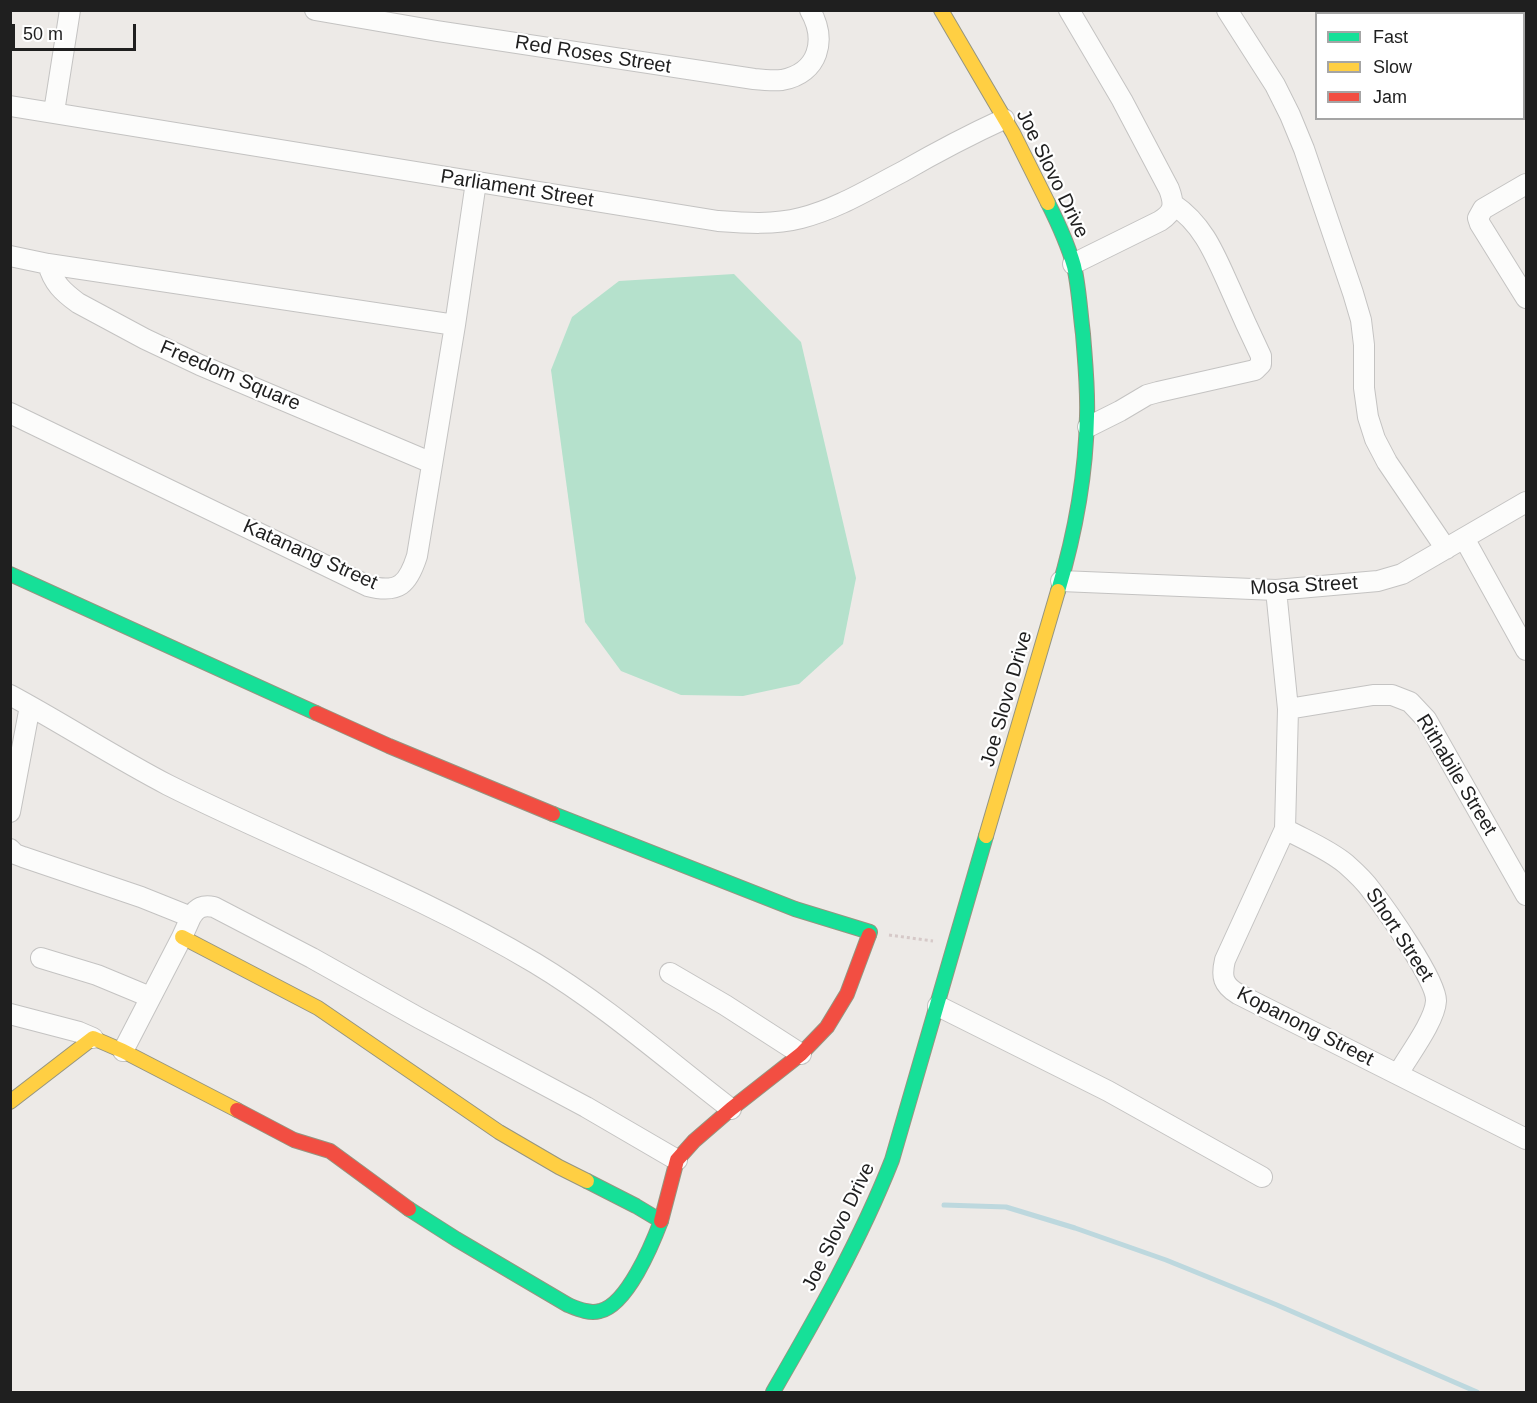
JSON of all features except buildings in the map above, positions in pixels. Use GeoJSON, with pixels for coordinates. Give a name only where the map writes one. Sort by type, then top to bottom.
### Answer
{"type":"FeatureCollection","features":[{"type":"Feature","properties":{"kind":"street"},"geometry":{"type":"LineString","coordinates":[[54,112],[70,10]]}},
{"type":"Feature","properties":{"kind":"street","name":"Red Roses Street"},"geometry":{"type":"LineString","coordinates":[[315,10],[437,31],[754,79],[782,80],[795,76],[805,69],[816,54],[819,32],[810,10]]}},
{"type":"Feature","properties":{"kind":"street","name":"Joe Slovo Drive"},"geometry":{"type":"LineString","coordinates":[[773,1392],[858,1240],[882,1189],[901,1133],[1061,581],[1081,492],[1088,427],[1086,370],[1073,264],[1034,174],[941,10]]}},
{"type":"Feature","properties":{"kind":"street"},"geometry":{"type":"LineString","coordinates":[[1069,10],[1122,99],[1169,189],[1173,204],[1172,210],[1160,221],[1073,264]]}},
{"type":"Feature","properties":{"kind":"street"},"geometry":{"type":"LineString","coordinates":[[1227,10],[1275,85],[1304,149],[1361,320],[1364,345],[1364,388],[1368,417],[1375,439],[1387,462],[1446,549]]}},
{"type":"Feature","properties":{"kind":"street","name":"Parliament Street"},"geometry":{"type":"LineString","coordinates":[[10,106],[718,221],[750,224],[801,218],[852,199],[1004,119]]}},
{"type":"Feature","properties":{"kind":"street","name":"Katanang Street"},"geometry":{"type":"LineString","coordinates":[[10,413],[368,586],[391,589],[402,585],[409,577],[417,556],[476,182]]}},
{"type":"Feature","properties":{"kind":"street"},"geometry":{"type":"LineString","coordinates":[[1527,184],[1483,209],[1478,218],[1527,298]]}},
{"type":"Feature","properties":{"kind":"street"},"geometry":{"type":"LineString","coordinates":[[1088,427],[1147,396],[1255,370],[1261,364],[1261,356],[1212,248],[1194,221],[1173,204]]}},
{"type":"Feature","properties":{"kind":"street"},"geometry":{"type":"LineString","coordinates":[[10,256],[48,264],[455,325]]}},
{"type":"Feature","properties":{"kind":"street","name":"Freedom Square"},"geometry":{"type":"LineString","coordinates":[[48,264],[55,282],[68,296],[145,339],[200,365],[432,463]]}},
{"type":"Feature","properties":{"kind":"street","name":"Mosa Street"},"geometry":{"type":"LineString","coordinates":[[1061,581],[1276,590],[1378,581],[1402,574],[1527,502]]}},
{"type":"Feature","properties":{"kind":"street"},"geometry":{"type":"LineString","coordinates":[[1464,538],[1527,650]]}},
{"type":"Feature","properties":{"kind":"street"},"geometry":{"type":"LineString","coordinates":[[10,574],[410,755],[595,831],[795,909],[870,932],[847,994],[827,1027],[801,1054],[731,1109],[676,1160],[661,1221],[646,1255],[634,1278],[618,1299],[603,1311],[587,1312],[578,1309],[456,1239],[406,1207],[330,1151],[294,1140],[123,1051],[79,1032],[10,1014]]}},
{"type":"Feature","properties":{"kind":"street","name":"Kopanong Street"},"geometry":{"type":"LineString","coordinates":[[1276,590],[1288,709],[1285,829],[1225,960],[1223,975],[1225,983],[1238,994],[1527,1139]]}},
{"type":"Feature","properties":{"kind":"street"},"geometry":{"type":"LineString","coordinates":[[10,695],[168,784],[416,899],[494,939],[580,991],[731,1109]]}},
{"type":"Feature","properties":{"kind":"street","name":"Rithabile Street"},"geometry":{"type":"LineString","coordinates":[[1288,709],[1373,695],[1392,695],[1410,702],[1426,719],[1527,895]]}},
{"type":"Feature","properties":{"kind":"street"},"geometry":{"type":"LineString","coordinates":[[10,812],[30,706]]}},
{"type":"Feature","properties":{"kind":"street","name":"Short Street"},"geometry":{"type":"LineString","coordinates":[[1285,829],[1343,861],[1359,876],[1381,904],[1433,986],[1436,998],[1435,1009],[1398,1074]]}},
{"type":"Feature","properties":{"kind":"street"},"geometry":{"type":"LineString","coordinates":[[10,849],[15,854],[141,897],[191,917]]}},
{"type":"Feature","properties":{"kind":"street"},"geometry":{"type":"LineString","coordinates":[[123,1051],[195,910],[206,906],[214,907],[565,1096],[676,1160]]}},
{"type":"Feature","properties":{"kind":"street"},"geometry":{"type":"LineString","coordinates":[[182,937],[318,1008],[499,1132],[661,1221]]}},
{"type":"Feature","properties":{"kind":"street"},"geometry":{"type":"LineString","coordinates":[[40,958],[97,975],[150,997]]}},
{"type":"Feature","properties":{"kind":"street"},"geometry":{"type":"LineString","coordinates":[[670,973],[801,1054]]}},
{"type":"Feature","properties":{"kind":"street"},"geometry":{"type":"LineString","coordinates":[[938,1006],[1108,1091],[1262,1177]]}},
{"type":"Feature","properties":{"kind":"street"},"geometry":{"type":"LineString","coordinates":[[10,1102],[93,1038]]}},
{"type":"Feature","properties":{"kind":"path"},"geometry":{"type":"LineString","coordinates":[[870,932],[956,945]]}},
{"type":"Feature","properties":{"kind":"green space"},"geometry":{"type":"Polygon","coordinates":[[[734,274],[801,342],[856,578],[843,644],[799,684],[743,696],[681,695],[621,671],[585,622],[551,370],[572,317],[619,281],[734,274]]]}},
{"type":"Feature","properties":{"kind":"waterway"},"geometry":{"type":"LineString","coordinates":[[944,1205],[1006,1207],[1075,1228],[1166,1260],[1277,1305],[1477,1392]]}},
{"type":"Feature","properties":{"kind":"traffic: fast"},"geometry":{"type":"LineString","coordinates":[[1048,203],[1066,242],[1076,274],[1087,395],[1082,482],[1070,548],[1058,591]]}},
{"type":"Feature","properties":{"kind":"traffic: fast"},"geometry":{"type":"LineString","coordinates":[[10,574],[316,713]]}},
{"type":"Feature","properties":{"kind":"traffic: fast"},"geometry":{"type":"LineString","coordinates":[[553,814],[795,909],[870,932],[869,935]]}},
{"type":"Feature","properties":{"kind":"traffic: fast"},"geometry":{"type":"LineString","coordinates":[[773,1392],[852,1249],[892,1160],[986,836]]}},
{"type":"Feature","properties":{"kind":"traffic: fast"},"geometry":{"type":"LineString","coordinates":[[409,1209],[568,1305],[584,1311],[596,1312],[610,1306],[629,1286],[645,1258],[661,1221],[587,1181]]}},
{"type":"Feature","properties":{"kind":"traffic: slow"},"geometry":{"type":"LineString","coordinates":[[941,10],[1013,133],[1048,203]]}},
{"type":"Feature","properties":{"kind":"traffic: slow"},"geometry":{"type":"LineString","coordinates":[[986,836],[1058,591]]}},
{"type":"Feature","properties":{"kind":"traffic: slow"},"geometry":{"type":"LineString","coordinates":[[182,937],[318,1008],[499,1132],[587,1181]]}},
{"type":"Feature","properties":{"kind":"traffic: slow"},"geometry":{"type":"LineString","coordinates":[[10,1102],[93,1038],[237,1110]]}},
{"type":"Feature","properties":{"kind":"traffic: jam"},"geometry":{"type":"LineString","coordinates":[[316,713],[553,814]]}},
{"type":"Feature","properties":{"kind":"traffic: jam"},"geometry":{"type":"LineString","coordinates":[[661,1221],[677,1160],[694,1141],[731,1109],[801,1054],[827,1027],[847,994],[869,935]]}},
{"type":"Feature","properties":{"kind":"traffic: jam"},"geometry":{"type":"LineString","coordinates":[[237,1110],[294,1140],[330,1151],[409,1209]]}}]}
